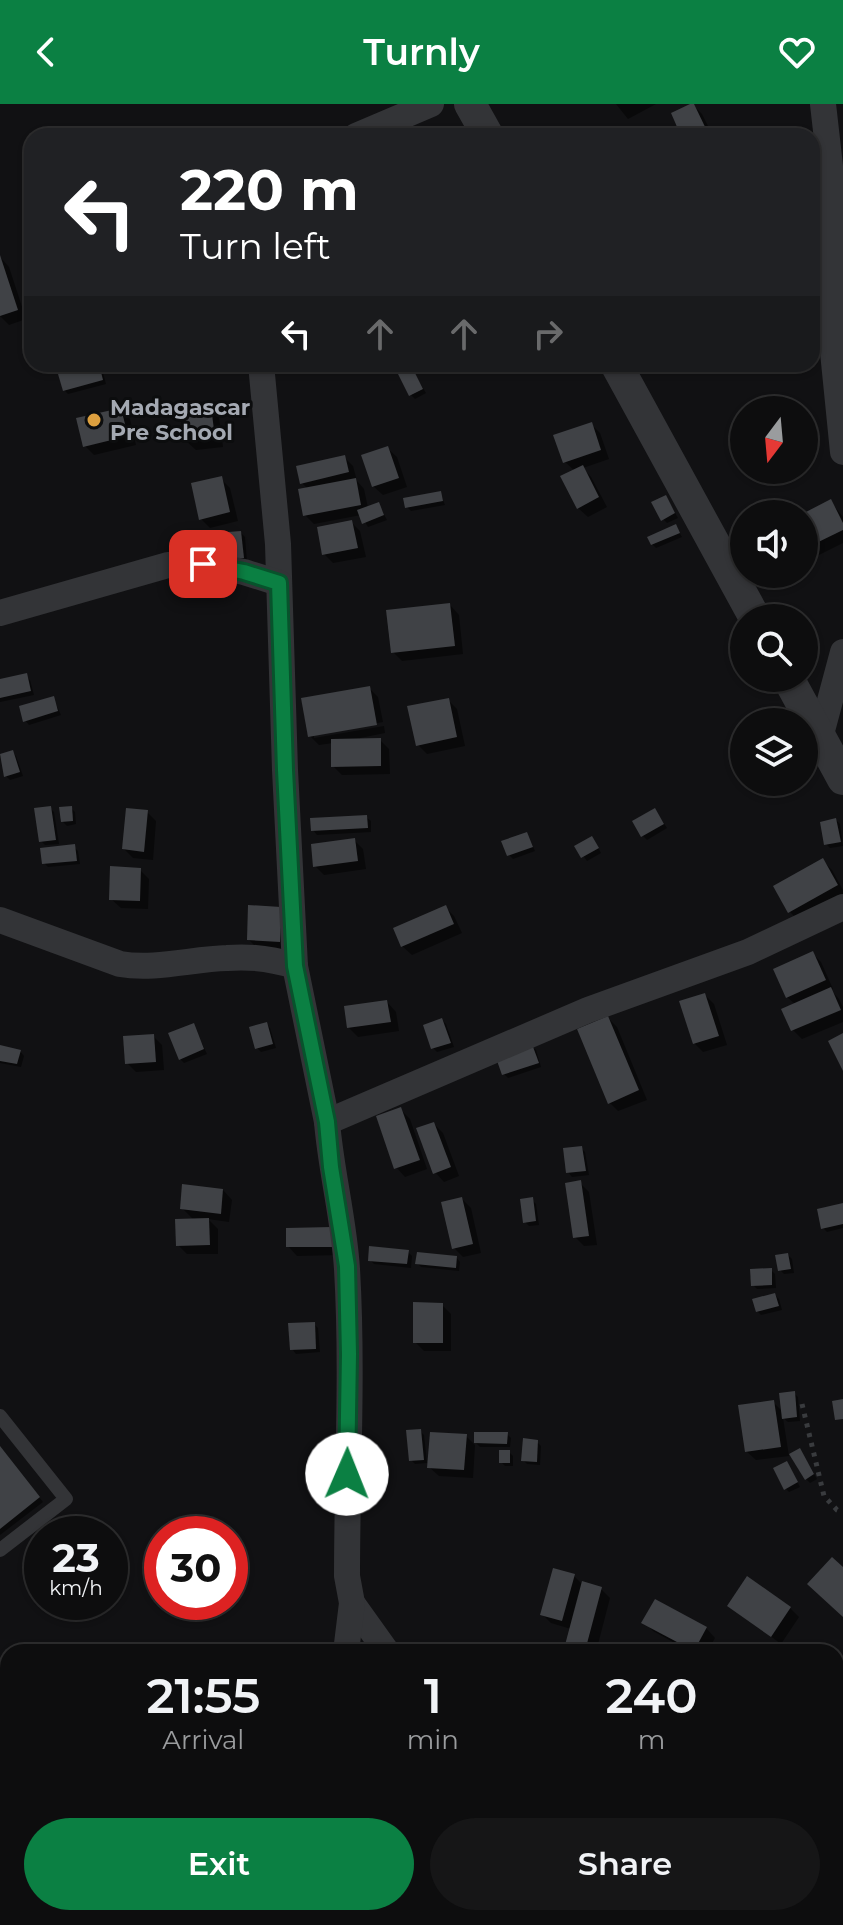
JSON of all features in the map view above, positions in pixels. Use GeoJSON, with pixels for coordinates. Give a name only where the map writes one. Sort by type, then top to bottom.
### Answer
{"type":"FeatureCollection","features":[{"type":"Feature","properties":{"kind":"street"},"geometry":{"type":"LineString","coordinates":[[375,128],[431,104]]}},
{"type":"Feature","properties":{"kind":"street"},"geometry":{"type":"LineString","coordinates":[[470,104],[484,128]]}},
{"type":"Feature","properties":{"kind":"street"},"geometry":{"type":"LineString","coordinates":[[823,104],[830,166],[832,342],[843,452]]}},
{"type":"Feature","properties":{"kind":"street"},"geometry":{"type":"LineString","coordinates":[[262,372],[278,544],[295,966],[327,1122],[347,1266],[347,1576],[352,1603],[347,1644]]}},
{"type":"Feature","properties":{"kind":"street"},"geometry":{"type":"LineString","coordinates":[[620,372],[747,604]]}},
{"type":"Feature","properties":{"kind":"street"},"geometry":{"type":"LineString","coordinates":[[0,613],[168,565],[203,564],[279,583]]}},
{"type":"Feature","properties":{"kind":"street"},"geometry":{"type":"LineString","coordinates":[[820,738],[843,652]]}},
{"type":"Feature","properties":{"kind":"street"},"geometry":{"type":"LineString","coordinates":[[795,692],[843,779]]}},
{"type":"Feature","properties":{"kind":"street"},"geometry":{"type":"LineString","coordinates":[[327,1122],[588,1010],[748,952],[843,907]]}},
{"type":"Feature","properties":{"kind":"street"},"geometry":{"type":"LineString","coordinates":[[0,920],[120,964],[140,967],[229,957],[273,960],[295,966]]}},
{"type":"Feature","properties":{"kind":"street"},"geometry":{"type":"LineString","coordinates":[[352,1603],[381,1644]]}},
{"type":"Feature","properties":{"kind":"lane"},"geometry":{"type":"LineString","coordinates":[[0,1416],[66,1499],[0,1550]]}},
{"type":"Feature","properties":{"kind":"path"},"geometry":{"type":"LineString","coordinates":[[802,1404],[824,1496],[843,1512]]}},
{"type":"Feature","properties":{"kind":"building"},"geometry":{"type":"Polygon","coordinates":[[[694,104],[706,128],[678,128],[671,113],[694,104]]]}},
{"type":"Feature","properties":{"kind":"building"},"geometry":{"type":"Polygon","coordinates":[[[0,255],[18,310],[0,316],[0,255]]]}},
{"type":"Feature","properties":{"kind":"building"},"geometry":{"type":"Polygon","coordinates":[[[101,372],[103,380],[63,391],[58,374],[101,372]]]}},
{"type":"Feature","properties":{"kind":"building"},"geometry":{"type":"Polygon","coordinates":[[[414,372],[423,389],[409,396],[398,374],[414,372]]]}},
{"type":"Feature","properties":{"kind":"building"},"geometry":{"type":"Polygon","coordinates":[[[211,406],[215,438],[185,442],[181,409],[211,406]]]}},
{"type":"Feature","properties":{"kind":"building"},"geometry":{"type":"Polygon","coordinates":[[[121,408],[128,436],[83,447],[76,418],[121,408]]]}},
{"type":"Feature","properties":{"kind":"building"},"geometry":{"type":"Polygon","coordinates":[[[592,422],[601,450],[563,463],[553,435],[592,422]]]}},
{"type":"Feature","properties":{"kind":"building"},"geometry":{"type":"Polygon","coordinates":[[[388,446],[399,478],[372,487],[361,455],[388,446]]]}},
{"type":"Feature","properties":{"kind":"building"},"geometry":{"type":"Polygon","coordinates":[[[345,455],[349,472],[300,484],[296,466],[345,455]]]}},
{"type":"Feature","properties":{"kind":"building"},"geometry":{"type":"Polygon","coordinates":[[[583,465],[599,497],[577,509],[560,476],[583,465]]]}},
{"type":"Feature","properties":{"kind":"building"},"geometry":{"type":"Polygon","coordinates":[[[222,476],[230,512],[199,520],[191,483],[222,476]]]}},
{"type":"Feature","properties":{"kind":"building"},"geometry":{"type":"Polygon","coordinates":[[[356,478],[361,505],[303,516],[298,489],[356,478]]]}},
{"type":"Feature","properties":{"kind":"building"},"geometry":{"type":"Polygon","coordinates":[[[441,491],[443,501],[405,508],[403,498],[441,491]]]}},
{"type":"Feature","properties":{"kind":"building"},"geometry":{"type":"Polygon","coordinates":[[[666,495],[675,513],[661,521],[651,502],[666,495]]]}},
{"type":"Feature","properties":{"kind":"building"},"geometry":{"type":"Polygon","coordinates":[[[831,499],[843,523],[843,530],[818,542],[818,506],[831,499]]]}},
{"type":"Feature","properties":{"kind":"building"},"geometry":{"type":"Polygon","coordinates":[[[379,502],[384,515],[362,524],[357,510],[379,502]]]}},
{"type":"Feature","properties":{"kind":"building"},"geometry":{"type":"Polygon","coordinates":[[[352,520],[358,548],[322,555],[317,527],[352,520]]]}},
{"type":"Feature","properties":{"kind":"building"},"geometry":{"type":"Polygon","coordinates":[[[676,524],[680,533],[651,545],[647,537],[676,524]]]}},
{"type":"Feature","properties":{"kind":"building"},"geometry":{"type":"Polygon","coordinates":[[[241,531],[244,558],[230,559],[228,532],[241,531]]]}},
{"type":"Feature","properties":{"kind":"building"},"geometry":{"type":"Polygon","coordinates":[[[450,603],[455,646],[391,653],[386,610],[450,603]]]}},
{"type":"Feature","properties":{"kind":"building"},"geometry":{"type":"Polygon","coordinates":[[[27,673],[31,691],[0,698],[0,679],[27,673]]]}},
{"type":"Feature","properties":{"kind":"building"},"geometry":{"type":"Polygon","coordinates":[[[370,686],[377,725],[308,737],[301,698],[370,686]]]}},
{"type":"Feature","properties":{"kind":"building"},"geometry":{"type":"Polygon","coordinates":[[[54,696],[58,711],[23,722],[19,706],[54,696]]]}},
{"type":"Feature","properties":{"kind":"building"},"geometry":{"type":"Polygon","coordinates":[[[449,698],[457,737],[416,746],[407,706],[449,698]]]}},
{"type":"Feature","properties":{"kind":"building"},"geometry":{"type":"Polygon","coordinates":[[[381,738],[381,766],[331,767],[331,739],[381,738]]]}},
{"type":"Feature","properties":{"kind":"building"},"geometry":{"type":"Polygon","coordinates":[[[13,750],[20,772],[4,777],[0,754],[13,750]]]}},
{"type":"Feature","properties":{"kind":"building"},"geometry":{"type":"Polygon","coordinates":[[[51,806],[56,840],[39,842],[34,808],[51,806]]]}},
{"type":"Feature","properties":{"kind":"building"},"geometry":{"type":"Polygon","coordinates":[[[72,806],[73,821],[61,822],[59,807],[72,806]]]}},
{"type":"Feature","properties":{"kind":"building"},"geometry":{"type":"Polygon","coordinates":[[[126,808],[148,810],[144,852],[122,849],[126,808]]]}},
{"type":"Feature","properties":{"kind":"building"},"geometry":{"type":"Polygon","coordinates":[[[655,808],[664,824],[641,837],[632,821],[655,808]]]}},
{"type":"Feature","properties":{"kind":"building"},"geometry":{"type":"Polygon","coordinates":[[[367,815],[368,828],[311,831],[310,818],[367,815]]]}},
{"type":"Feature","properties":{"kind":"building"},"geometry":{"type":"Polygon","coordinates":[[[836,818],[841,842],[824,845],[820,822],[836,818]]]}},
{"type":"Feature","properties":{"kind":"building"},"geometry":{"type":"Polygon","coordinates":[[[527,832],[533,847],[507,856],[501,841],[527,832]]]}},
{"type":"Feature","properties":{"kind":"building"},"geometry":{"type":"Polygon","coordinates":[[[592,836],[599,848],[581,858],[574,846],[592,836]]]}},
{"type":"Feature","properties":{"kind":"building"},"geometry":{"type":"Polygon","coordinates":[[[355,838],[358,861],[313,867],[311,844],[355,838]]]}},
{"type":"Feature","properties":{"kind":"building"},"geometry":{"type":"Polygon","coordinates":[[[75,844],[77,861],[42,864],[40,848],[75,844]]]}},
{"type":"Feature","properties":{"kind":"building"},"geometry":{"type":"Polygon","coordinates":[[[823,858],[838,885],[788,913],[773,886],[823,858]]]}},
{"type":"Feature","properties":{"kind":"building"},"geometry":{"type":"Polygon","coordinates":[[[110,866],[141,868],[140,901],[109,900],[110,866]]]}},
{"type":"Feature","properties":{"kind":"building"},"geometry":{"type":"Polygon","coordinates":[[[248,905],[281,907],[280,942],[247,940],[248,905]]]}},
{"type":"Feature","properties":{"kind":"building"},"geometry":{"type":"Polygon","coordinates":[[[446,905],[454,924],[401,947],[393,928],[446,905]]]}},
{"type":"Feature","properties":{"kind":"building"},"geometry":{"type":"Polygon","coordinates":[[[813,951],[826,980],[786,998],[773,969],[813,951]]]}},
{"type":"Feature","properties":{"kind":"building"},"geometry":{"type":"Polygon","coordinates":[[[831,987],[841,1010],[791,1031],[781,1009],[831,987]]]}},
{"type":"Feature","properties":{"kind":"building"},"geometry":{"type":"Polygon","coordinates":[[[705,993],[719,1036],[693,1044],[679,1001],[705,993]]]}},
{"type":"Feature","properties":{"kind":"building"},"geometry":{"type":"Polygon","coordinates":[[[387,1000],[391,1022],[347,1028],[344,1006],[387,1000]]]}},
{"type":"Feature","properties":{"kind":"building"},"geometry":{"type":"Polygon","coordinates":[[[608,1016],[639,1090],[608,1104],[577,1029],[608,1016]]]}},
{"type":"Feature","properties":{"kind":"building"},"geometry":{"type":"Polygon","coordinates":[[[442,1018],[451,1043],[431,1049],[423,1025],[442,1018]]]}},
{"type":"Feature","properties":{"kind":"building"},"geometry":{"type":"Polygon","coordinates":[[[267,1022],[273,1044],[255,1049],[249,1027],[267,1022]]]}},
{"type":"Feature","properties":{"kind":"building"},"geometry":{"type":"Polygon","coordinates":[[[194,1023],[204,1049],[179,1060],[168,1033],[194,1023]]]}},
{"type":"Feature","properties":{"kind":"building"},"geometry":{"type":"Polygon","coordinates":[[[843,1033],[843,1071],[828,1041],[843,1033]]]}},
{"type":"Feature","properties":{"kind":"building"},"geometry":{"type":"Polygon","coordinates":[[[154,1034],[156,1062],[125,1064],[123,1036],[154,1034]]]}},
{"type":"Feature","properties":{"kind":"building"},"geometry":{"type":"Polygon","coordinates":[[[532,1044],[539,1063],[502,1075],[495,1055],[532,1044]]]}},
{"type":"Feature","properties":{"kind":"building"},"geometry":{"type":"Polygon","coordinates":[[[0,1045],[21,1050],[17,1064],[0,1061],[0,1045]]]}},
{"type":"Feature","properties":{"kind":"building"},"geometry":{"type":"Polygon","coordinates":[[[401,1107],[420,1160],[394,1169],[376,1116],[401,1107]]]}},
{"type":"Feature","properties":{"kind":"building"},"geometry":{"type":"Polygon","coordinates":[[[434,1122],[451,1167],[433,1174],[416,1128],[434,1122]]]}},
{"type":"Feature","properties":{"kind":"building"},"geometry":{"type":"Polygon","coordinates":[[[582,1146],[586,1171],[566,1173],[563,1148],[582,1146]]]}},
{"type":"Feature","properties":{"kind":"building"},"geometry":{"type":"Polygon","coordinates":[[[581,1180],[589,1236],[573,1238],[565,1183],[581,1180]]]}},
{"type":"Feature","properties":{"kind":"building"},"geometry":{"type":"Polygon","coordinates":[[[182,1184],[223,1189],[221,1214],[180,1209],[182,1184]]]}},
{"type":"Feature","properties":{"kind":"building"},"geometry":{"type":"Polygon","coordinates":[[[462,1197],[473,1244],[452,1249],[441,1202],[462,1197]]]}},
{"type":"Feature","properties":{"kind":"building"},"geometry":{"type":"Polygon","coordinates":[[[533,1197],[536,1221],[523,1223],[520,1199],[533,1197]]]}},
{"type":"Feature","properties":{"kind":"building"},"geometry":{"type":"Polygon","coordinates":[[[843,1203],[843,1224],[821,1229],[817,1209],[843,1203]]]}},
{"type":"Feature","properties":{"kind":"building"},"geometry":{"type":"Polygon","coordinates":[[[209,1218],[210,1245],[176,1246],[175,1219],[209,1218]]]}},
{"type":"Feature","properties":{"kind":"building"},"geometry":{"type":"Polygon","coordinates":[[[332,1227],[332,1247],[286,1247],[286,1228],[332,1227]]]}},
{"type":"Feature","properties":{"kind":"building"},"geometry":{"type":"Polygon","coordinates":[[[369,1246],[409,1250],[407,1264],[368,1261],[369,1246]]]}},
{"type":"Feature","properties":{"kind":"building"},"geometry":{"type":"Polygon","coordinates":[[[417,1252],[457,1256],[456,1268],[415,1264],[417,1252]]]}},
{"type":"Feature","properties":{"kind":"building"},"geometry":{"type":"Polygon","coordinates":[[[788,1253],[791,1269],[778,1271],[775,1255],[788,1253]]]}},
{"type":"Feature","properties":{"kind":"building"},"geometry":{"type":"Polygon","coordinates":[[[772,1268],[772,1285],[751,1286],[750,1269],[772,1268]]]}},
{"type":"Feature","properties":{"kind":"building"},"geometry":{"type":"Polygon","coordinates":[[[775,1293],[779,1306],[756,1312],[752,1299],[775,1293]]]}},
{"type":"Feature","properties":{"kind":"building"},"geometry":{"type":"Polygon","coordinates":[[[413,1302],[443,1303],[443,1343],[413,1343],[413,1302]]]}},
{"type":"Feature","properties":{"kind":"building"},"geometry":{"type":"Polygon","coordinates":[[[315,1322],[316,1349],[290,1350],[288,1323],[315,1322]]]}},
{"type":"Feature","properties":{"kind":"building"},"geometry":{"type":"Polygon","coordinates":[[[795,1391],[797,1417],[782,1419],[779,1393],[795,1391]]]}},
{"type":"Feature","properties":{"kind":"building"},"geometry":{"type":"Polygon","coordinates":[[[843,1399],[843,1419],[835,1420],[832,1401],[843,1399]]]}},
{"type":"Feature","properties":{"kind":"building"},"geometry":{"type":"Polygon","coordinates":[[[774,1400],[781,1447],[745,1452],[738,1405],[774,1400]]]}},
{"type":"Feature","properties":{"kind":"building"},"geometry":{"type":"Polygon","coordinates":[[[421,1429],[424,1460],[409,1461],[406,1430],[421,1429]]]}},
{"type":"Feature","properties":{"kind":"building"},"geometry":{"type":"Polygon","coordinates":[[[430,1432],[467,1434],[464,1470],[427,1468],[430,1432]]]}},
{"type":"Feature","properties":{"kind":"building"},"geometry":{"type":"Polygon","coordinates":[[[474,1432],[508,1432],[507,1444],[474,1443],[474,1432]]]}},
{"type":"Feature","properties":{"kind":"building"},"geometry":{"type":"Polygon","coordinates":[[[523,1438],[538,1440],[537,1462],[521,1461],[523,1438]]]}},
{"type":"Feature","properties":{"kind":"building"},"geometry":{"type":"Polygon","coordinates":[[[0,1446],[40,1497],[0,1529],[0,1446]]]}},
{"type":"Feature","properties":{"kind":"building"},"geometry":{"type":"Polygon","coordinates":[[[800,1448],[814,1474],[805,1480],[789,1454],[800,1448]]]}},
{"type":"Feature","properties":{"kind":"building"},"geometry":{"type":"Polygon","coordinates":[[[499,1450],[510,1450],[510,1463],[499,1463],[499,1450]]]}},
{"type":"Feature","properties":{"kind":"building"},"geometry":{"type":"Polygon","coordinates":[[[787,1461],[798,1482],[784,1490],[773,1468],[787,1461]]]}},
{"type":"Feature","properties":{"kind":"building"},"geometry":{"type":"Polygon","coordinates":[[[832,1557],[843,1567],[843,1617],[807,1584],[832,1557]]]}},
{"type":"Feature","properties":{"kind":"building"},"geometry":{"type":"Polygon","coordinates":[[[553,1568],[575,1574],[562,1621],[540,1615],[553,1568]]]}},
{"type":"Feature","properties":{"kind":"building"},"geometry":{"type":"Polygon","coordinates":[[[747,1576],[791,1607],[771,1637],[727,1606],[747,1576]]]}},
{"type":"Feature","properties":{"kind":"building"},"geometry":{"type":"Polygon","coordinates":[[[582,1581],[602,1587],[587,1644],[565,1644],[582,1581]]]}},
{"type":"Feature","properties":{"kind":"building"},"geometry":{"type":"Polygon","coordinates":[[[655,1599],[707,1627],[698,1644],[681,1644],[641,1623],[655,1599]]]}},
{"type":"Feature","properties":{"kind":"place","name":"Madagascar Pre School"},"geometry":{"type":"Point","coordinates":[94,420]}},
{"type":"Feature","properties":{"kind":"route"},"geometry":{"type":"LineString","coordinates":[[203,564],[279,583],[295,966],[327,1122],[347,1266],[347,1474]]}}]}
